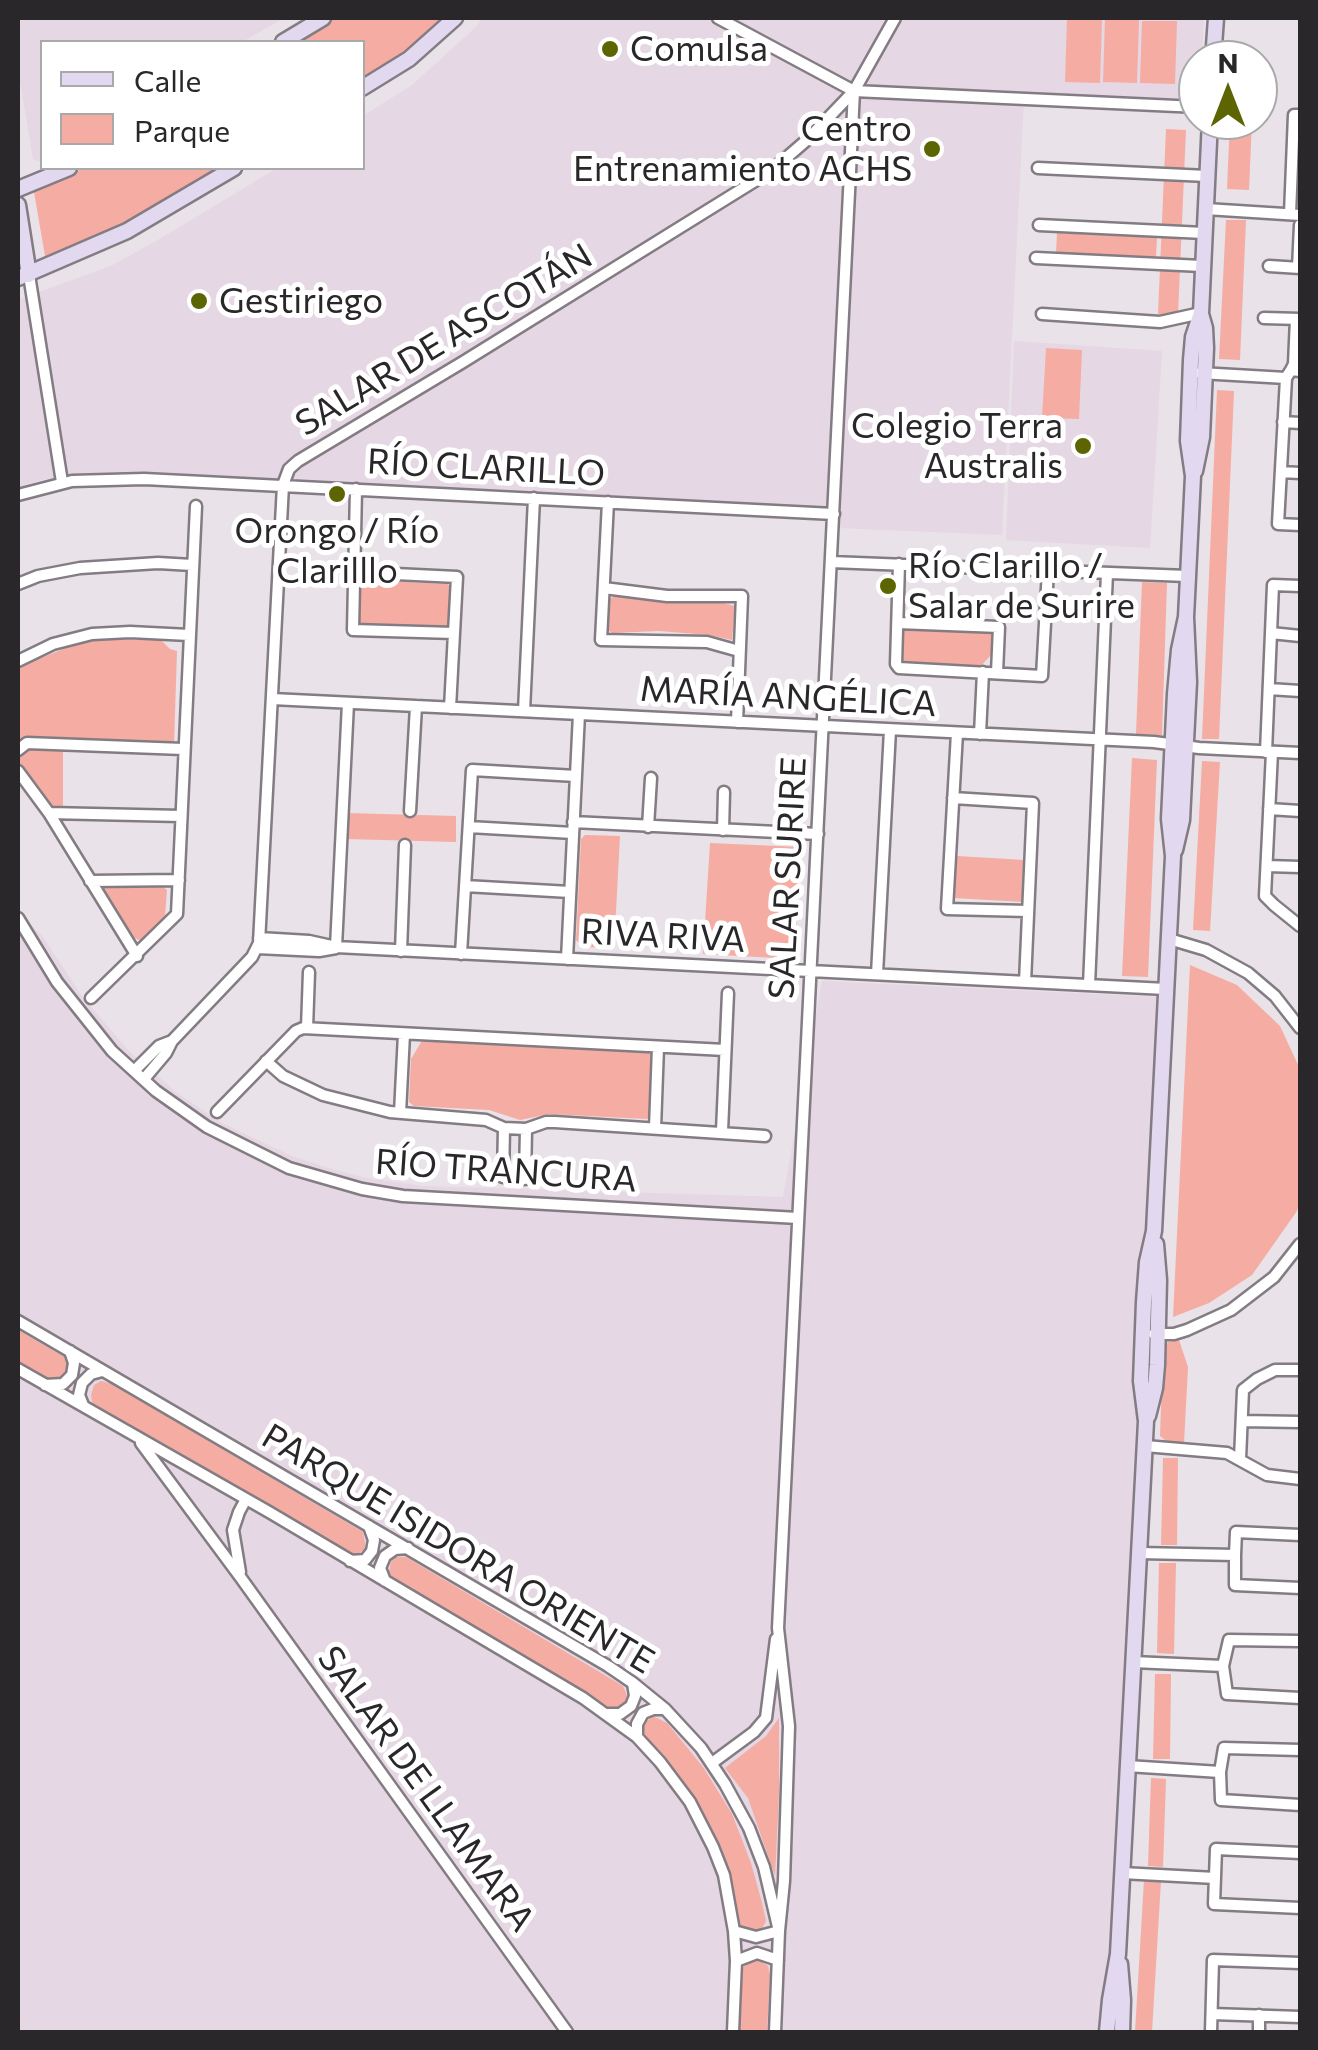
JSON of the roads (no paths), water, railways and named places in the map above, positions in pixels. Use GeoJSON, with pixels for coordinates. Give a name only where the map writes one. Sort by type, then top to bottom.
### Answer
{"type":"FeatureCollection","features":[{"type":"Feature","properties":{"kind":"street"},"geometry":{"type":"LineString","coordinates":[[286,40],[323,18]]}},
{"type":"Feature","properties":{"kind":"street"},"geometry":{"type":"LineString","coordinates":[[365,86],[409,60],[455,18]]}},
{"type":"Feature","properties":{"kind":"street"},"geometry":{"type":"LineString","coordinates":[[718,18],[854,91],[1178,106]]}},
{"type":"Feature","properties":{"kind":"street","name":"SALAR DE ASCOTÁN"},"geometry":{"type":"LineString","coordinates":[[258,943],[282,485],[289,469],[771,171],[808,140],[854,91],[894,18]]}},
{"type":"Feature","properties":{"kind":"street","name":"SALAR SURIRE"},"geometry":{"type":"LineString","coordinates":[[712,1763],[754,1732],[766,1718],[778,1628],[854,91]]}},
{"type":"Feature","properties":{"kind":"street"},"geometry":{"type":"LineString","coordinates":[[1206,209],[1295,214],[1297,115]]}},
{"type":"Feature","properties":{"kind":"street"},"geometry":{"type":"LineString","coordinates":[[830,116],[842,119],[852,130]]}},
{"type":"Feature","properties":{"kind":"street"},"geometry":{"type":"LineString","coordinates":[[1107,2032],[1118,1954],[1144,1446],[1155,1388],[1146,1275],[1154,1231],[1169,939],[1173,856],[1169,819],[1179,746],[1177,663],[1186,616],[1193,476],[1188,440],[1206,337],[1200,314],[1209,140]]}},
{"type":"Feature","properties":{"kind":"street"},"geometry":{"type":"LineString","coordinates":[[1038,168],[1207,176]]}},
{"type":"Feature","properties":{"kind":"street"},"geometry":{"type":"LineString","coordinates":[[18,189],[64,170]]}},
{"type":"Feature","properties":{"kind":"street"},"geometry":{"type":"LineString","coordinates":[[23,277],[127,231],[231,170]]}},
{"type":"Feature","properties":{"kind":"street"},"geometry":{"type":"LineString","coordinates":[[18,205],[23,277],[62,482]]}},
{"type":"Feature","properties":{"kind":"street"},"geometry":{"type":"LineString","coordinates":[[1039,224],[1204,232]]}},
{"type":"Feature","properties":{"kind":"street"},"geometry":{"type":"LineString","coordinates":[[1269,266],[1300,268],[1300,225]]}},
{"type":"Feature","properties":{"kind":"street"},"geometry":{"type":"LineString","coordinates":[[1036,258],[1202,266]]}},
{"type":"Feature","properties":{"kind":"street"},"geometry":{"type":"LineString","coordinates":[[1042,314],[1160,322],[1200,314]]}},
{"type":"Feature","properties":{"kind":"street"},"geometry":{"type":"LineString","coordinates":[[1264,318],[1298,319],[1283,422],[1278,524],[1300,525]]}},
{"type":"Feature","properties":{"kind":"street"},"geometry":{"type":"LineString","coordinates":[[1198,373],[1292,373]]}},
{"type":"Feature","properties":{"kind":"street"},"geometry":{"type":"LineString","coordinates":[[1283,422],[1300,423]]}},
{"type":"Feature","properties":{"kind":"street"},"geometry":{"type":"LineString","coordinates":[[1281,472],[1300,473]]}},
{"type":"Feature","properties":{"kind":"street","name":"RÍO CLARILLO"},"geometry":{"type":"LineString","coordinates":[[18,495],[62,482],[144,479],[834,514]]}},
{"type":"Feature","properties":{"kind":"street"},"geometry":{"type":"LineString","coordinates":[[356,489],[353,630],[454,633]]}},
{"type":"Feature","properties":{"kind":"street"},"geometry":{"type":"LineString","coordinates":[[524,712],[534,498]]}},
{"type":"Feature","properties":{"kind":"street"},"geometry":{"type":"LineString","coordinates":[[608,502],[601,640],[707,642],[739,651]]}},
{"type":"Feature","properties":{"kind":"street"},"geometry":{"type":"LineString","coordinates":[[91,998],[177,914],[196,506]]}},
{"type":"Feature","properties":{"kind":"street"},"geometry":{"type":"LineString","coordinates":[[831,562],[1188,576]]}},
{"type":"Feature","properties":{"kind":"street"},"geometry":{"type":"LineString","coordinates":[[18,584],[80,568],[158,563],[192,566]]}},
{"type":"Feature","properties":{"kind":"street"},"geometry":{"type":"LineString","coordinates":[[899,564],[899,668],[1042,676],[1048,570]]}},
{"type":"Feature","properties":{"kind":"street"},"geometry":{"type":"LineString","coordinates":[[354,572],[457,577],[450,708]]}},
{"type":"Feature","properties":{"kind":"street"},"geometry":{"type":"LineString","coordinates":[[1089,985],[1107,573]]}},
{"type":"Feature","properties":{"kind":"street"},"geometry":{"type":"LineString","coordinates":[[1298,921],[1265,896],[1273,585],[1300,586]]}},
{"type":"Feature","properties":{"kind":"street"},"geometry":{"type":"LineString","coordinates":[[604,588],[666,596],[742,596],[736,722]]}},
{"type":"Feature","properties":{"kind":"street"},"geometry":{"type":"LineString","coordinates":[[898,623],[999,627],[997,673]]}},
{"type":"Feature","properties":{"kind":"street"},"geometry":{"type":"LineString","coordinates":[[18,662],[53,644],[92,634],[189,635]]}},
{"type":"Feature","properties":{"kind":"street"},"geometry":{"type":"LineString","coordinates":[[1271,634],[1300,636]]}},
{"type":"Feature","properties":{"kind":"street"},"geometry":{"type":"LineString","coordinates":[[980,734],[984,672]]}},
{"type":"Feature","properties":{"kind":"street"},"geometry":{"type":"LineString","coordinates":[[1268,689],[1300,691]]}},
{"type":"Feature","properties":{"kind":"street","name":"MARÍA ANGÉLICA"},"geometry":{"type":"LineString","coordinates":[[272,699],[1300,753]]}},
{"type":"Feature","properties":{"kind":"street"},"geometry":{"type":"LineString","coordinates":[[336,948],[348,702]]}},
{"type":"Feature","properties":{"kind":"street"},"geometry":{"type":"LineString","coordinates":[[410,811],[416,706]]}},
{"type":"Feature","properties":{"kind":"street"},"geometry":{"type":"LineString","coordinates":[[567,959],[579,714]]}},
{"type":"Feature","properties":{"kind":"street"},"geometry":{"type":"LineString","coordinates":[[877,974],[890,730]]}},
{"type":"Feature","properties":{"kind":"street"},"geometry":{"type":"LineString","coordinates":[[957,733],[947,908],[1028,911]]}},
{"type":"Feature","properties":{"kind":"street"},"geometry":{"type":"LineString","coordinates":[[18,750],[27,743],[183,749]]}},
{"type":"Feature","properties":{"kind":"street"},"geometry":{"type":"LineString","coordinates":[[18,770],[137,956]]}},
{"type":"Feature","properties":{"kind":"street"},"geometry":{"type":"LineString","coordinates":[[461,954],[472,770],[576,776]]}},
{"type":"Feature","properties":{"kind":"street"},"geometry":{"type":"LineString","coordinates":[[648,827],[650,778]]}},
{"type":"Feature","properties":{"kind":"street"},"geometry":{"type":"LineString","coordinates":[[723,830],[724,792]]}},
{"type":"Feature","properties":{"kind":"street"},"geometry":{"type":"LineString","coordinates":[[953,798],[1033,803],[1025,982]]}},
{"type":"Feature","properties":{"kind":"street"},"geometry":{"type":"LineString","coordinates":[[1269,809],[1300,811]]}},
{"type":"Feature","properties":{"kind":"street"},"geometry":{"type":"LineString","coordinates":[[49,813],[181,816]]}},
{"type":"Feature","properties":{"kind":"street"},"geometry":{"type":"LineString","coordinates":[[469,827],[648,827],[818,834]]}},
{"type":"Feature","properties":{"kind":"street"},"geometry":{"type":"LineString","coordinates":[[401,951],[406,845]]}},
{"type":"Feature","properties":{"kind":"street"},"geometry":{"type":"LineString","coordinates":[[1267,866],[1300,867]]}},
{"type":"Feature","properties":{"kind":"street"},"geometry":{"type":"LineString","coordinates":[[90,881],[179,880]]}},
{"type":"Feature","properties":{"kind":"street"},"geometry":{"type":"LineString","coordinates":[[465,886],[570,892]]}},
{"type":"Feature","properties":{"kind":"street","name":"RÍO TRANCURA"},"geometry":{"type":"LineString","coordinates":[[18,918],[78,1010],[139,1075],[207,1126],[266,1158],[307,1174],[403,1196],[798,1218]]}},
{"type":"Feature","properties":{"kind":"street"},"geometry":{"type":"LineString","coordinates":[[1169,939],[1206,950],[1248,972],[1276,996],[1300,1028]]}},
{"type":"Feature","properties":{"kind":"street","name":"RIVA RIVA"},"geometry":{"type":"LineString","coordinates":[[258,943],[309,941],[336,948],[1166,989]]}},
{"type":"Feature","properties":{"kind":"street"},"geometry":{"type":"LineString","coordinates":[[139,1075],[166,1053],[172,1041],[252,957],[258,943]]}},
{"type":"Feature","properties":{"kind":"street"},"geometry":{"type":"LineString","coordinates":[[307,1028],[309,972]]}},
{"type":"Feature","properties":{"kind":"street"},"geometry":{"type":"LineString","coordinates":[[722,1131],[728,993]]}},
{"type":"Feature","properties":{"kind":"street"},"geometry":{"type":"LineString","coordinates":[[217,1112],[296,1030],[307,1028],[725,1050]]}},
{"type":"Feature","properties":{"kind":"street"},"geometry":{"type":"LineString","coordinates":[[400,1113],[404,1034]]}},
{"type":"Feature","properties":{"kind":"street"},"geometry":{"type":"LineString","coordinates":[[655,1128],[658,1047]]}},
{"type":"Feature","properties":{"kind":"street"},"geometry":{"type":"LineString","coordinates":[[266,1061],[283,1076],[322,1095],[400,1113],[480,1120],[504,1128],[526,1129],[555,1122],[764,1136]]}},
{"type":"Feature","properties":{"kind":"street"},"geometry":{"type":"LineString","coordinates":[[502,1202],[504,1128]]}},
{"type":"Feature","properties":{"kind":"street"},"geometry":{"type":"LineString","coordinates":[[526,1129],[526,1203]]}},
{"type":"Feature","properties":{"kind":"street"},"geometry":{"type":"LineString","coordinates":[[1150,1334],[1187,1330],[1216,1318],[1274,1277],[1300,1244]]}},
{"type":"Feature","properties":{"kind":"street","name":"PARQUE ISIDORA ORIENTE"},"geometry":{"type":"LineString","coordinates":[[18,1320],[633,1682],[665,1709],[712,1763],[757,1848],[779,1931],[775,2032]]}},
{"type":"Feature","properties":{"kind":"street"},"geometry":{"type":"LineString","coordinates":[[44,1385],[57,1386],[68,1380],[74,1362],[70,1351]]}},
{"type":"Feature","properties":{"kind":"street"},"geometry":{"type":"LineString","coordinates":[[18,1369],[583,1698],[636,1737],[672,1777],[701,1822],[724,1875],[736,1961],[733,2032]]}},
{"type":"Feature","properties":{"kind":"street"},"geometry":{"type":"LineString","coordinates":[[1240,1459],[1243,1390],[1276,1370],[1300,1370]]}},
{"type":"Feature","properties":{"kind":"street"},"geometry":{"type":"LineString","coordinates":[[83,1406],[79,1395],[82,1382],[91,1374],[104,1371]]}},
{"type":"Feature","properties":{"kind":"street"},"geometry":{"type":"LineString","coordinates":[[1242,1421],[1300,1422]]}},
{"type":"Feature","properties":{"kind":"street","name":"SALAR DE LLAMARA"},"geometry":{"type":"LineString","coordinates":[[138,1438],[567,2032]]}},
{"type":"Feature","properties":{"kind":"street"},"geometry":{"type":"LineString","coordinates":[[1144,1446],[1220,1452],[1267,1475],[1300,1479]]}},
{"type":"Feature","properties":{"kind":"street","name":"SALAR DE LLAMARA"},"geometry":{"type":"LineString","coordinates":[[241,1578],[233,1530],[246,1499]]}},
{"type":"Feature","properties":{"kind":"street"},"geometry":{"type":"LineString","coordinates":[[349,1561],[365,1560],[372,1551],[374,1540],[367,1524]]}},
{"type":"Feature","properties":{"kind":"street"},"geometry":{"type":"LineString","coordinates":[[1300,1535],[1236,1532],[1235,1555],[1236,1585],[1300,1588]]}},
{"type":"Feature","properties":{"kind":"street"},"geometry":{"type":"LineString","coordinates":[[387,1584],[380,1568],[385,1556],[395,1549],[409,1548]]}},
{"type":"Feature","properties":{"kind":"street"},"geometry":{"type":"LineString","coordinates":[[1139,1552],[1235,1555]]}},
{"type":"Feature","properties":{"kind":"street","name":"SALAR SURIRE"},"geometry":{"type":"LineString","coordinates":[[778,1628],[790,1740],[779,1931]]}},
{"type":"Feature","properties":{"kind":"street"},"geometry":{"type":"LineString","coordinates":[[1300,1641],[1229,1640],[1223,1666],[1226,1694],[1300,1698]]}},
{"type":"Feature","properties":{"kind":"street"},"geometry":{"type":"LineString","coordinates":[[1133,1662],[1223,1666]]}},
{"type":"Feature","properties":{"kind":"street"},"geometry":{"type":"LineString","coordinates":[[607,1714],[620,1714],[629,1708],[634,1696],[633,1682]]}},
{"type":"Feature","properties":{"kind":"street"},"geometry":{"type":"LineString","coordinates":[[636,1737],[643,1713],[665,1709]]}},
{"type":"Feature","properties":{"kind":"street"},"geometry":{"type":"LineString","coordinates":[[1300,1750],[1224,1748],[1220,1772],[1220,1800],[1300,1805]]}},
{"type":"Feature","properties":{"kind":"street"},"geometry":{"type":"LineString","coordinates":[[1127,1766],[1220,1772]]}},
{"type":"Feature","properties":{"kind":"street"},"geometry":{"type":"LineString","coordinates":[[1300,1854],[1216,1849],[1214,1904],[1300,1908]]}},
{"type":"Feature","properties":{"kind":"street"},"geometry":{"type":"LineString","coordinates":[[1122,1873],[1215,1878]]}},
{"type":"Feature","properties":{"kind":"street"},"geometry":{"type":"LineString","coordinates":[[734,1931],[756,1937],[779,1931]]}},
{"type":"Feature","properties":{"kind":"street"},"geometry":{"type":"LineString","coordinates":[[736,1961],[757,1953],[778,1960]]}},
{"type":"Feature","properties":{"kind":"street"},"geometry":{"type":"LineString","coordinates":[[1118,1954],[1122,2032]]}},
{"type":"Feature","properties":{"kind":"street"},"geometry":{"type":"LineString","coordinates":[[1211,2032],[1213,1960],[1300,1963]]}},
{"type":"Feature","properties":{"kind":"street"},"geometry":{"type":"LineString","coordinates":[[1212,2014],[1300,2017]]}},
{"type":"Feature","properties":{"kind":"street"},"geometry":{"type":"LineString","coordinates":[[1259,2016],[1259,2032]]}},
{"type":"Feature","properties":{"kind":"place","name":"Comulsa"},"geometry":{"type":"Point","coordinates":[610,49]}},
{"type":"Feature","properties":{"kind":"place","name":"Centro Entrenamiento ACHS"},"geometry":{"type":"Point","coordinates":[932,149]}},
{"type":"Feature","properties":{"kind":"place","name":"Gestiriego"},"geometry":{"type":"Point","coordinates":[199,301]}},
{"type":"Feature","properties":{"kind":"place","name":"Colegio Terra Australis"},"geometry":{"type":"Point","coordinates":[1083,446]}},
{"type":"Feature","properties":{"kind":"place","name":"Orongo / Río Clarilllo"},"geometry":{"type":"Point","coordinates":[337,494]}},
{"type":"Feature","properties":{"kind":"place","name":"Río Clarillo / Salar de Surire"},"geometry":{"type":"Point","coordinates":[888,586]}}]}
